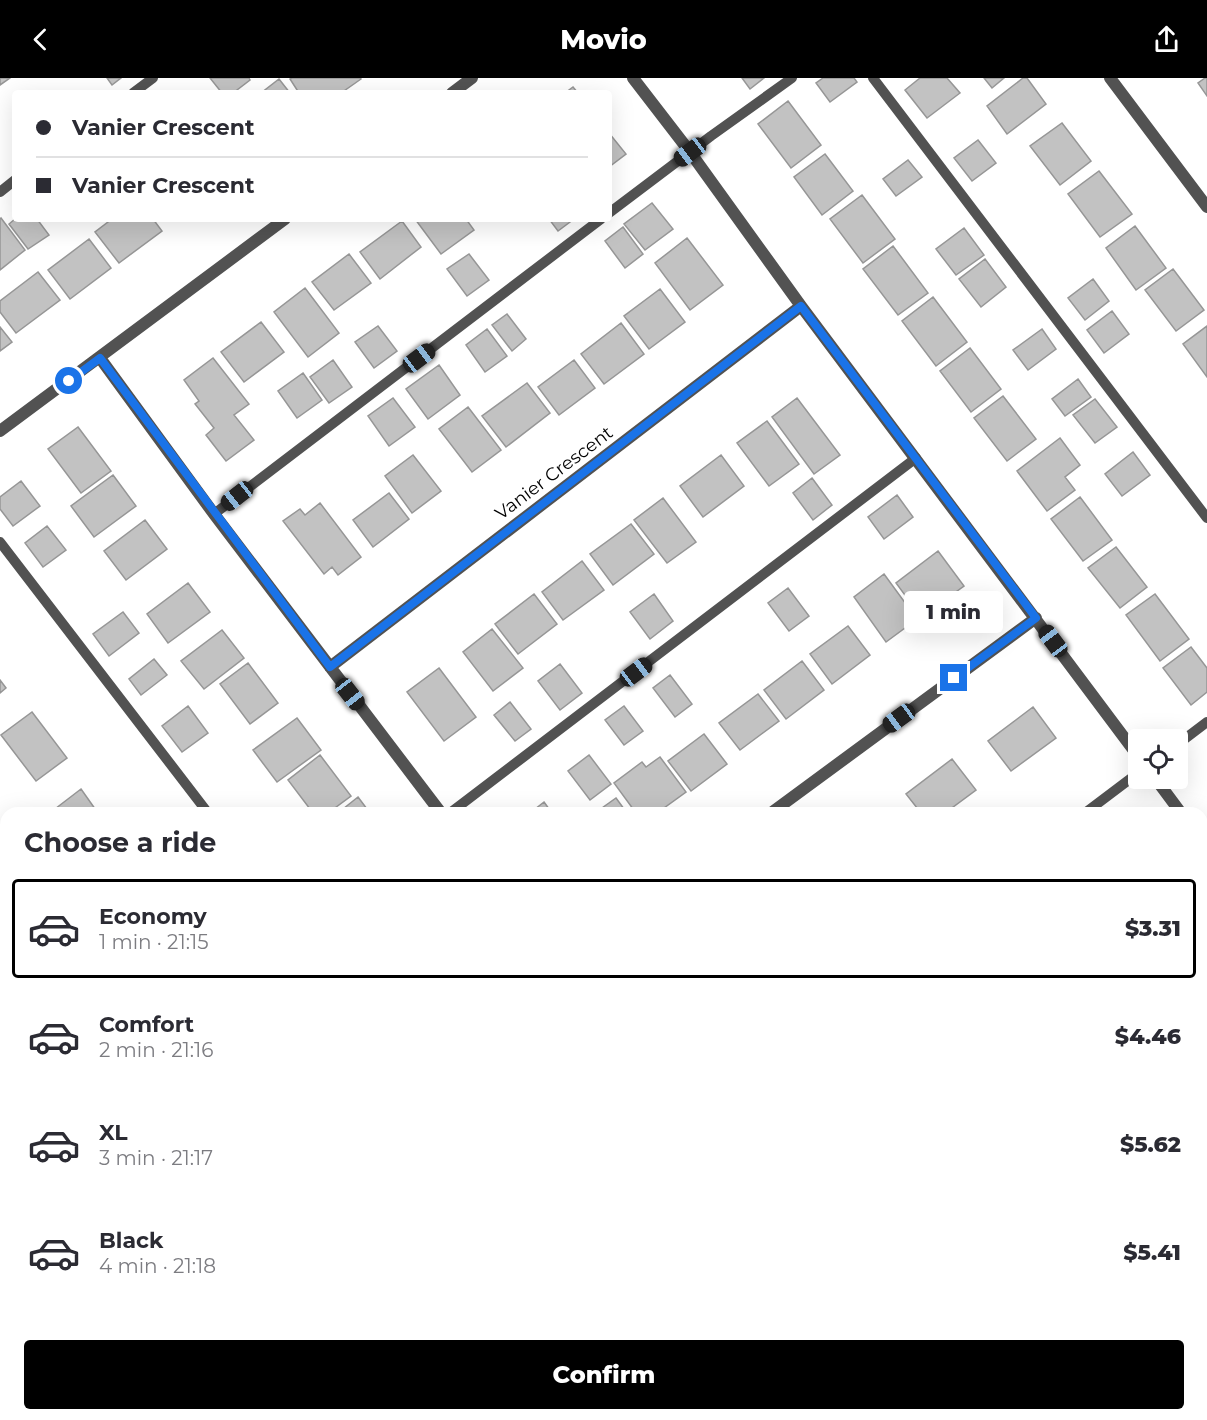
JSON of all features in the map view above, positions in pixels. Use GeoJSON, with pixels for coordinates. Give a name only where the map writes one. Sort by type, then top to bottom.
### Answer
{"type":"FeatureCollection","features":[{"type":"Feature","properties":{"kind":"street"},"geometry":{"type":"LineString","coordinates":[[456,90],[472,78]]}},
{"type":"Feature","properties":{"kind":"street"},"geometry":{"type":"LineString","coordinates":[[633,78],[1128,742]]}},
{"type":"Feature","properties":{"kind":"street"},"geometry":{"type":"LineString","coordinates":[[1110,78],[1207,207]]}},
{"type":"Feature","properties":{"kind":"street"},"geometry":{"type":"LineString","coordinates":[[0,431],[281,222]]}},
{"type":"Feature","properties":{"kind":"street","name":"Vanier Crescent"},"geometry":{"type":"LineString","coordinates":[[330,667],[801,306]]}},
{"type":"Feature","properties":{"kind":"street"},"geometry":{"type":"LineString","coordinates":[[100,358],[214,514],[436,807]]}},
{"type":"Feature","properties":{"kind":"street"},"geometry":{"type":"LineString","coordinates":[[779,807],[1036,618]]}},
{"type":"Feature","properties":{"kind":"street"},"geometry":{"type":"LineString","coordinates":[[1163,789],[1177,807]]}},
{"type":"Feature","properties":{"kind":"lane"},"geometry":{"type":"LineString","coordinates":[[137,90],[153,78]]}},
{"type":"Feature","properties":{"kind":"lane"},"geometry":{"type":"LineString","coordinates":[[612,211],[792,78]]}},
{"type":"Feature","properties":{"kind":"lane"},"geometry":{"type":"LineString","coordinates":[[873,78],[1207,518]]}},
{"type":"Feature","properties":{"kind":"lane"},"geometry":{"type":"LineString","coordinates":[[0,192],[12,182]]}},
{"type":"Feature","properties":{"kind":"lane"},"geometry":{"type":"LineString","coordinates":[[214,514],[597,222]]}},
{"type":"Feature","properties":{"kind":"lane"},"geometry":{"type":"LineString","coordinates":[[458,807],[916,458]]}},
{"type":"Feature","properties":{"kind":"lane"},"geometry":{"type":"LineString","coordinates":[[0,542],[203,807]]}},
{"type":"Feature","properties":{"kind":"lane"},"geometry":{"type":"LineString","coordinates":[[1188,736],[1207,722]]}},
{"type":"Feature","properties":{"kind":"lane"},"geometry":{"type":"LineString","coordinates":[[1093,807],[1128,781]]}},
{"type":"Feature","properties":{"kind":"building"},"geometry":{"type":"Polygon","coordinates":[[[0,78],[10,78],[0,85],[0,78]]]}},
{"type":"Feature","properties":{"kind":"building"},"geometry":{"type":"Polygon","coordinates":[[[107,78],[121,78],[112,85],[107,78]]]}},
{"type":"Feature","properties":{"kind":"building"},"geometry":{"type":"Polygon","coordinates":[[[210,78],[249,78],[250,80],[237,90],[220,90],[210,78]]]}},
{"type":"Feature","properties":{"kind":"building"},"geometry":{"type":"Polygon","coordinates":[[[742,78],[764,78],[750,89],[742,78]]]}},
{"type":"Feature","properties":{"kind":"building"},"geometry":{"type":"Polygon","coordinates":[[[823,78],[854,78],[857,82],[830,102],[816,83],[823,78]]]}},
{"type":"Feature","properties":{"kind":"building"},"geometry":{"type":"Polygon","coordinates":[[[920,78],[947,78],[960,93],[927,118],[905,90],[920,78]]]}},
{"type":"Feature","properties":{"kind":"building"},"geometry":{"type":"Polygon","coordinates":[[[984,78],[1004,78],[992,88],[984,78]]]}},
{"type":"Feature","properties":{"kind":"building"},"geometry":{"type":"Polygon","coordinates":[[[1023,78],[1027,78],[1046,104],[1007,134],[987,106],[1023,78]]]}},
{"type":"Feature","properties":{"kind":"building"},"geometry":{"type":"Polygon","coordinates":[[[1207,78],[1207,96],[1198,83],[1207,78]]]}},
{"type":"Feature","properties":{"kind":"building"},"geometry":{"type":"Polygon","coordinates":[[[279,79],[288,90],[265,90],[279,79]]]}},
{"type":"Feature","properties":{"kind":"building"},"geometry":{"type":"Polygon","coordinates":[[[290,79],[361,79],[345,90],[297,90],[290,79]]]}},
{"type":"Feature","properties":{"kind":"building"},"geometry":{"type":"Polygon","coordinates":[[[788,101],[821,145],[791,168],[758,124],[788,101]]]}},
{"type":"Feature","properties":{"kind":"building"},"geometry":{"type":"Polygon","coordinates":[[[1062,123],[1091,161],[1060,185],[1030,146],[1062,123]]]}},
{"type":"Feature","properties":{"kind":"building"},"geometry":{"type":"Polygon","coordinates":[[[612,137],[626,154],[612,165],[612,137]]]}},
{"type":"Feature","properties":{"kind":"building"},"geometry":{"type":"Polygon","coordinates":[[[978,140],[996,163],[972,181],[954,158],[978,140]]]}},
{"type":"Feature","properties":{"kind":"building"},"geometry":{"type":"Polygon","coordinates":[[[825,154],[853,191],[822,215],[794,177],[825,154]]]}},
{"type":"Feature","properties":{"kind":"building"},"geometry":{"type":"Polygon","coordinates":[[[908,160],[922,177],[896,196],[883,179],[908,160]]]}},
{"type":"Feature","properties":{"kind":"building"},"geometry":{"type":"Polygon","coordinates":[[[1099,171],[1132,214],[1100,237],[1068,194],[1099,171]]]}},
{"type":"Feature","properties":{"kind":"building"},"geometry":{"type":"Polygon","coordinates":[[[862,195],[895,239],[863,263],[830,219],[862,195]]]}},
{"type":"Feature","properties":{"kind":"building"},"geometry":{"type":"Polygon","coordinates":[[[652,203],[673,229],[645,250],[624,224],[652,203]]]}},
{"type":"Feature","properties":{"kind":"building"},"geometry":{"type":"Polygon","coordinates":[[[0,219],[25,250],[0,270],[0,219]]]}},
{"type":"Feature","properties":{"kind":"building"},"geometry":{"type":"Polygon","coordinates":[[[12,222],[39,222],[49,235],[28,249],[9,224],[12,222]]]}},
{"type":"Feature","properties":{"kind":"building"},"geometry":{"type":"Polygon","coordinates":[[[108,222],[155,222],[162,231],[119,263],[95,232],[108,222]]]}},
{"type":"Feature","properties":{"kind":"building"},"geometry":{"type":"Polygon","coordinates":[[[401,222],[421,247],[380,279],[360,252],[401,222]]]}},
{"type":"Feature","properties":{"kind":"building"},"geometry":{"type":"Polygon","coordinates":[[[417,222],[468,222],[474,230],[441,254],[417,222]]]}},
{"type":"Feature","properties":{"kind":"building"},"geometry":{"type":"Polygon","coordinates":[[[551,222],[570,222],[558,231],[551,222]]]}},
{"type":"Feature","properties":{"kind":"building"},"geometry":{"type":"Polygon","coordinates":[[[1135,226],[1166,268],[1136,290],[1106,248],[1135,226]]]}},
{"type":"Feature","properties":{"kind":"building"},"geometry":{"type":"Polygon","coordinates":[[[623,227],[643,254],[625,268],[605,241],[623,227]]]}},
{"type":"Feature","properties":{"kind":"building"},"geometry":{"type":"Polygon","coordinates":[[[964,228],[984,255],[956,275],[936,249],[964,228]]]}},
{"type":"Feature","properties":{"kind":"building"},"geometry":{"type":"Polygon","coordinates":[[[687,238],[723,285],[690,310],[655,263],[687,238]]]}},
{"type":"Feature","properties":{"kind":"building"},"geometry":{"type":"Polygon","coordinates":[[[89,239],[111,268],[70,299],[48,270],[89,239]]]}},
{"type":"Feature","properties":{"kind":"building"},"geometry":{"type":"Polygon","coordinates":[[[893,246],[928,293],[898,315],[863,269],[893,246]]]}},
{"type":"Feature","properties":{"kind":"building"},"geometry":{"type":"Polygon","coordinates":[[[349,254],[371,283],[334,310],[312,282],[349,254]]]}},
{"type":"Feature","properties":{"kind":"building"},"geometry":{"type":"Polygon","coordinates":[[[469,254],[489,280],[467,296],[447,269],[469,254]]]}},
{"type":"Feature","properties":{"kind":"building"},"geometry":{"type":"Polygon","coordinates":[[[985,259],[1006,287],[981,307],[959,279],[985,259]]]}},
{"type":"Feature","properties":{"kind":"building"},"geometry":{"type":"Polygon","coordinates":[[[1173,269],[1204,310],[1176,331],[1145,290],[1173,269]]]}},
{"type":"Feature","properties":{"kind":"building"},"geometry":{"type":"Polygon","coordinates":[[[38,272],[60,300],[16,333],[0,312],[0,301],[38,272]]]}},
{"type":"Feature","properties":{"kind":"building"},"geometry":{"type":"Polygon","coordinates":[[[1093,279],[1109,301],[1085,320],[1068,298],[1093,279]]]}},
{"type":"Feature","properties":{"kind":"building"},"geometry":{"type":"Polygon","coordinates":[[[305,288],[339,333],[308,357],[274,312],[305,288]]]}},
{"type":"Feature","properties":{"kind":"building"},"geometry":{"type":"Polygon","coordinates":[[[660,289],[685,322],[649,349],[624,316],[660,289]]]}},
{"type":"Feature","properties":{"kind":"building"},"geometry":{"type":"Polygon","coordinates":[[[933,297],[967,342],[936,366],[902,321],[933,297]]]}},
{"type":"Feature","properties":{"kind":"building"},"geometry":{"type":"Polygon","coordinates":[[[1112,311],[1129,334],[1104,353],[1087,330],[1112,311]]]}},
{"type":"Feature","properties":{"kind":"building"},"geometry":{"type":"Polygon","coordinates":[[[507,314],[526,339],[512,351],[492,325],[507,314]]]}},
{"type":"Feature","properties":{"kind":"building"},"geometry":{"type":"Polygon","coordinates":[[[261,322],[284,352],[244,382],[221,352],[261,322]]]}},
{"type":"Feature","properties":{"kind":"building"},"geometry":{"type":"Polygon","coordinates":[[[621,323],[644,354],[604,384],[581,354],[621,323]]]}},
{"type":"Feature","properties":{"kind":"building"},"geometry":{"type":"Polygon","coordinates":[[[378,326],[397,351],[374,368],[355,342],[378,326]]]}},
{"type":"Feature","properties":{"kind":"building"},"geometry":{"type":"Polygon","coordinates":[[[1207,326],[1207,377],[1183,344],[1207,326]]]}},
{"type":"Feature","properties":{"kind":"building"},"geometry":{"type":"Polygon","coordinates":[[[0,327],[12,342],[0,351],[0,327]]]}},
{"type":"Feature","properties":{"kind":"building"},"geometry":{"type":"Polygon","coordinates":[[[487,329],[507,356],[485,372],[466,345],[487,329]]]}},
{"type":"Feature","properties":{"kind":"building"},"geometry":{"type":"Polygon","coordinates":[[[1042,329],[1056,349],[1028,370],[1013,350],[1042,329]]]}},
{"type":"Feature","properties":{"kind":"building"},"geometry":{"type":"Polygon","coordinates":[[[970,348],[1001,389],[971,412],[940,371],[970,348]]]}},
{"type":"Feature","properties":{"kind":"building"},"geometry":{"type":"Polygon","coordinates":[[[213,358],[249,404],[234,415],[254,440],[226,461],[206,435],[214,428],[195,404],[199,401],[184,380],[213,358]]]}},
{"type":"Feature","properties":{"kind":"building"},"geometry":{"type":"Polygon","coordinates":[[[333,360],[352,387],[329,403],[310,377],[333,360]]]}},
{"type":"Feature","properties":{"kind":"building"},"geometry":{"type":"Polygon","coordinates":[[[574,360],[595,388],[559,415],[538,387],[574,360]]]}},
{"type":"Feature","properties":{"kind":"building"},"geometry":{"type":"Polygon","coordinates":[[[439,365],[460,395],[428,419],[406,389],[439,365]]]}},
{"type":"Feature","properties":{"kind":"building"},"geometry":{"type":"Polygon","coordinates":[[[303,373],[322,400],[297,418],[278,391],[303,373]]]}},
{"type":"Feature","properties":{"kind":"building"},"geometry":{"type":"Polygon","coordinates":[[[1078,379],[1091,397],[1065,416],[1052,399],[1078,379]]]}},
{"type":"Feature","properties":{"kind":"building"},"geometry":{"type":"Polygon","coordinates":[[[527,383],[550,413],[506,447],[482,416],[527,383]]]}},
{"type":"Feature","properties":{"kind":"building"},"geometry":{"type":"Polygon","coordinates":[[[1003,396],[1036,439],[1007,461],[974,418],[1003,396]]]}},
{"type":"Feature","properties":{"kind":"building"},"geometry":{"type":"Polygon","coordinates":[[[393,398],[415,427],[389,446],[368,416],[393,398]]]}},
{"type":"Feature","properties":{"kind":"building"},"geometry":{"type":"Polygon","coordinates":[[[797,398],[840,455],[814,474],[772,417],[797,398]]]}},
{"type":"Feature","properties":{"kind":"building"},"geometry":{"type":"Polygon","coordinates":[[[1095,399],[1117,427],[1095,443],[1073,415],[1095,399]]]}},
{"type":"Feature","properties":{"kind":"building"},"geometry":{"type":"Polygon","coordinates":[[[468,407],[501,450],[472,472],[439,429],[468,407]]]}},
{"type":"Feature","properties":{"kind":"building"},"geometry":{"type":"Polygon","coordinates":[[[767,421],[799,464],[769,486],[737,443],[767,421]]]}},
{"type":"Feature","properties":{"kind":"building"},"geometry":{"type":"Polygon","coordinates":[[[78,427],[111,471],[81,493],[48,449],[78,427]]]}},
{"type":"Feature","properties":{"kind":"building"},"geometry":{"type":"Polygon","coordinates":[[[1060,438],[1080,465],[1065,477],[1075,490],[1047,511],[1017,471],[1060,438]]]}},
{"type":"Feature","properties":{"kind":"building"},"geometry":{"type":"Polygon","coordinates":[[[1133,452],[1150,475],[1122,496],[1105,474],[1133,452]]]}},
{"type":"Feature","properties":{"kind":"building"},"geometry":{"type":"Polygon","coordinates":[[[413,455],[441,491],[412,513],[385,476],[413,455]]]}},
{"type":"Feature","properties":{"kind":"building"},"geometry":{"type":"Polygon","coordinates":[[[721,455],[744,486],[703,517],[680,486],[721,455]]]}},
{"type":"Feature","properties":{"kind":"building"},"geometry":{"type":"Polygon","coordinates":[[[113,475],[136,506],[94,537],[71,506],[113,475]]]}},
{"type":"Feature","properties":{"kind":"building"},"geometry":{"type":"Polygon","coordinates":[[[812,478],[832,505],[813,520],[793,493],[812,478]]]}},
{"type":"Feature","properties":{"kind":"building"},"geometry":{"type":"Polygon","coordinates":[[[21,481],[40,506],[13,526],[0,509],[0,497],[21,481]]]}},
{"type":"Feature","properties":{"kind":"building"},"geometry":{"type":"Polygon","coordinates":[[[389,493],[409,519],[373,547],[353,520],[389,493]]]}},
{"type":"Feature","properties":{"kind":"building"},"geometry":{"type":"Polygon","coordinates":[[[897,495],[913,517],[884,539],[868,517],[897,495]]]}},
{"type":"Feature","properties":{"kind":"building"},"geometry":{"type":"Polygon","coordinates":[[[1080,497],[1112,540],[1083,561],[1051,519],[1080,497]]]}},
{"type":"Feature","properties":{"kind":"building"},"geometry":{"type":"Polygon","coordinates":[[[663,498],[696,542],[667,563],[634,520],[663,498]]]}},
{"type":"Feature","properties":{"kind":"building"},"geometry":{"type":"Polygon","coordinates":[[[320,503],[361,557],[338,575],[332,567],[324,574],[283,521],[300,509],[305,515],[320,503]]]}},
{"type":"Feature","properties":{"kind":"building"},"geometry":{"type":"Polygon","coordinates":[[[145,520],[167,549],[126,580],[104,551],[145,520]]]}},
{"type":"Feature","properties":{"kind":"building"},"geometry":{"type":"Polygon","coordinates":[[[631,524],[654,554],[613,585],[590,554],[631,524]]]}},
{"type":"Feature","properties":{"kind":"building"},"geometry":{"type":"Polygon","coordinates":[[[47,526],[66,550],[43,567],[25,543],[47,526]]]}},
{"type":"Feature","properties":{"kind":"building"},"geometry":{"type":"Polygon","coordinates":[[[1116,547],[1147,587],[1120,608],[1088,568],[1116,547]]]}},
{"type":"Feature","properties":{"kind":"building"},"geometry":{"type":"Polygon","coordinates":[[[938,551],[964,586],[921,617],[896,583],[938,551]]]}},
{"type":"Feature","properties":{"kind":"building"},"geometry":{"type":"Polygon","coordinates":[[[582,561],[604,590],[563,620],[542,592],[582,561]]]}},
{"type":"Feature","properties":{"kind":"building"},"geometry":{"type":"Polygon","coordinates":[[[884,574],[917,619],[886,642],[854,597],[884,574]]]}},
{"type":"Feature","properties":{"kind":"building"},"geometry":{"type":"Polygon","coordinates":[[[188,583],[210,612],[168,643],[147,614],[188,583]]]}},
{"type":"Feature","properties":{"kind":"building"},"geometry":{"type":"Polygon","coordinates":[[[788,588],[809,616],[789,631],[768,603],[788,588]]]}},
{"type":"Feature","properties":{"kind":"building"},"geometry":{"type":"Polygon","coordinates":[[[534,594],[557,624],[518,654],[495,624],[534,594]]]}},
{"type":"Feature","properties":{"kind":"building"},"geometry":{"type":"Polygon","coordinates":[[[654,594],[673,621],[650,639],[630,612],[654,594]]]}},
{"type":"Feature","properties":{"kind":"building"},"geometry":{"type":"Polygon","coordinates":[[[1155,594],[1189,639],[1160,661],[1126,615],[1155,594]]]}},
{"type":"Feature","properties":{"kind":"building"},"geometry":{"type":"Polygon","coordinates":[[[123,612],[139,633],[109,656],[93,634],[123,612]]]}},
{"type":"Feature","properties":{"kind":"building"},"geometry":{"type":"Polygon","coordinates":[[[848,626],[870,655],[832,684],[810,654],[848,626]]]}},
{"type":"Feature","properties":{"kind":"building"},"geometry":{"type":"Polygon","coordinates":[[[492,629],[523,668],[493,691],[463,652],[492,629]]]}},
{"type":"Feature","properties":{"kind":"building"},"geometry":{"type":"Polygon","coordinates":[[[222,630],[244,658],[204,689],[181,661],[222,630]]]}},
{"type":"Feature","properties":{"kind":"building"},"geometry":{"type":"Polygon","coordinates":[[[1191,647],[1207,668],[1207,692],[1191,705],[1163,668],[1191,647]]]}},
{"type":"Feature","properties":{"kind":"building"},"geometry":{"type":"Polygon","coordinates":[[[154,659],[167,675],[141,695],[129,679],[154,659]]]}},
{"type":"Feature","properties":{"kind":"building"},"geometry":{"type":"Polygon","coordinates":[[[802,661],[824,690],[786,719],[764,690],[802,661]]]}},
{"type":"Feature","properties":{"kind":"building"},"geometry":{"type":"Polygon","coordinates":[[[248,663],[278,703],[250,724],[220,684],[248,663]]]}},
{"type":"Feature","properties":{"kind":"building"},"geometry":{"type":"Polygon","coordinates":[[[560,664],[582,693],[560,710],[538,681],[560,664]]]}},
{"type":"Feature","properties":{"kind":"building"},"geometry":{"type":"Polygon","coordinates":[[[439,668],[476,717],[444,741],[407,692],[439,668]]]}},
{"type":"Feature","properties":{"kind":"building"},"geometry":{"type":"Polygon","coordinates":[[[670,675],[692,704],[675,717],[653,688],[670,675]]]}},
{"type":"Feature","properties":{"kind":"building"},"geometry":{"type":"Polygon","coordinates":[[[0,680],[6,688],[0,693],[0,680]]]}},
{"type":"Feature","properties":{"kind":"building"},"geometry":{"type":"Polygon","coordinates":[[[758,694],[779,721],[740,750],[719,723],[758,694]]]}},
{"type":"Feature","properties":{"kind":"building"},"geometry":{"type":"Polygon","coordinates":[[[510,702],[531,729],[515,741],[494,715],[510,702]]]}},
{"type":"Feature","properties":{"kind":"building"},"geometry":{"type":"Polygon","coordinates":[[[188,706],[208,733],[182,752],[162,726],[188,706]]]}},
{"type":"Feature","properties":{"kind":"building"},"geometry":{"type":"Polygon","coordinates":[[[624,706],[643,731],[624,745],[605,720],[624,706]]]}},
{"type":"Feature","properties":{"kind":"building"},"geometry":{"type":"Polygon","coordinates":[[[1033,707],[1056,738],[1011,771],[988,741],[1033,707]]]}},
{"type":"Feature","properties":{"kind":"building"},"geometry":{"type":"Polygon","coordinates":[[[32,712],[67,758],[36,781],[1,735],[32,712]]]}},
{"type":"Feature","properties":{"kind":"building"},"geometry":{"type":"Polygon","coordinates":[[[297,718],[321,750],[277,782],[253,750],[297,718]]]}},
{"type":"Feature","properties":{"kind":"building"},"geometry":{"type":"Polygon","coordinates":[[[704,734],[727,764],[691,791],[668,761],[704,734]]]}},
{"type":"Feature","properties":{"kind":"building"},"geometry":{"type":"Polygon","coordinates":[[[320,755],[351,796],[336,807],[308,807],[288,780],[320,755]]]}},
{"type":"Feature","properties":{"kind":"building"},"geometry":{"type":"Polygon","coordinates":[[[589,755],[611,784],[590,800],[568,771],[589,755]]]}},
{"type":"Feature","properties":{"kind":"building"},"geometry":{"type":"Polygon","coordinates":[[[660,757],[686,792],[665,807],[632,807],[614,783],[642,762],[646,767],[660,757]]]}},
{"type":"Feature","properties":{"kind":"building"},"geometry":{"type":"Polygon","coordinates":[[[952,759],[976,790],[953,807],[916,807],[906,794],[952,759]]]}},
{"type":"Feature","properties":{"kind":"building"},"geometry":{"type":"Polygon","coordinates":[[[81,789],[94,807],[58,807],[81,789]]]}},
{"type":"Feature","properties":{"kind":"building"},"geometry":{"type":"Polygon","coordinates":[[[358,797],[366,807],[346,807],[358,797]]]}},
{"type":"Feature","properties":{"kind":"building"},"geometry":{"type":"Polygon","coordinates":[[[616,798],[623,807],[603,807],[616,798]]]}},
{"type":"Feature","properties":{"kind":"building"},"geometry":{"type":"Polygon","coordinates":[[[544,802],[548,807],[538,807],[544,802]]]}},
{"type":"Feature","properties":{"kind":"route"},"geometry":{"type":"LineString","coordinates":[[69,381],[100,358],[330,667],[801,306],[1036,618],[954,678]]}}]}
